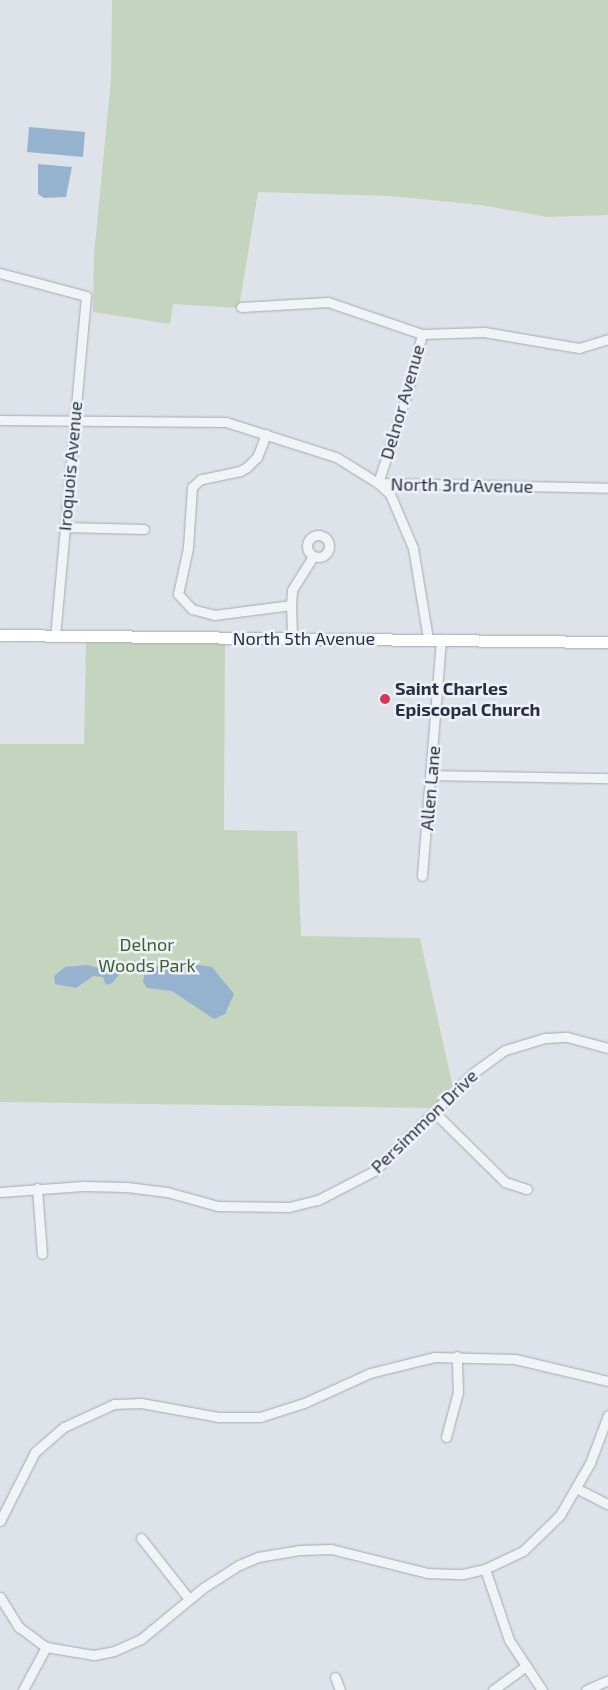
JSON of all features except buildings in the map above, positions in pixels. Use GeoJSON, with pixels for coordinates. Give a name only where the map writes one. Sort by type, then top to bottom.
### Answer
{"type":"FeatureCollection","features":[{"type":"Feature","properties":{"kind":"main road","name":"North 5th Avenue"},"geometry":{"type":"LineString","coordinates":[[0,635],[608,642]]}},
{"type":"Feature","properties":{"kind":"street","name":"Iroquois Avenue"},"geometry":{"type":"LineString","coordinates":[[0,273],[86,296],[55,636]]}},
{"type":"Feature","properties":{"kind":"street"},"geometry":{"type":"LineString","coordinates":[[241,307],[328,302],[422,334],[484,332],[579,348],[608,339]]}},
{"type":"Feature","properties":{"kind":"street","name":"Delnor Avenue"},"geometry":{"type":"LineString","coordinates":[[422,334],[408,390],[378,483],[390,494],[413,548],[428,639]]}},
{"type":"Feature","properties":{"kind":"street","name":"North 3rd Avenue"},"geometry":{"type":"LineString","coordinates":[[0,420],[226,422],[340,459],[378,483],[608,488]]}},
{"type":"Feature","properties":{"kind":"street"},"geometry":{"type":"LineString","coordinates":[[266,434],[254,462],[240,471],[201,479],[192,487],[188,548],[178,594],[192,609],[214,615],[291,605]]}},
{"type":"Feature","properties":{"kind":"street"},"geometry":{"type":"LineString","coordinates":[[64,527],[144,529]]}},
{"type":"Feature","properties":{"kind":"street"},"geometry":{"type":"LineString","coordinates":[[292,639],[292,590],[313,556]]}},
{"type":"Feature","properties":{"kind":"street","name":"Allen Lane"},"geometry":{"type":"LineString","coordinates":[[422,876],[441,640]]}},
{"type":"Feature","properties":{"kind":"street"},"geometry":{"type":"LineString","coordinates":[[431,775],[608,778]]}},
{"type":"Feature","properties":{"kind":"street","name":"Persimmon Drive"},"geometry":{"type":"LineString","coordinates":[[0,1192],[36,1188],[127,1187],[167,1192],[218,1206],[288,1208],[318,1200],[362,1179],[398,1150],[488,1060],[525,1041],[567,1037],[608,1048]]}},
{"type":"Feature","properties":{"kind":"street"},"geometry":{"type":"LineString","coordinates":[[434,1112],[505,1182],[527,1189]]}},
{"type":"Feature","properties":{"kind":"street"},"geometry":{"type":"LineString","coordinates":[[36,1188],[42,1254]]}},
{"type":"Feature","properties":{"kind":"street"},"geometry":{"type":"LineString","coordinates":[[0,1521],[35,1452],[64,1427],[114,1404],[159,1406],[218,1417],[260,1417],[278,1413],[389,1366],[434,1357],[458,1356],[514,1359],[608,1380]]}},
{"type":"Feature","properties":{"kind":"street"},"geometry":{"type":"LineString","coordinates":[[446,1437],[458,1392],[458,1356]]}},
{"type":"Feature","properties":{"kind":"street"},"geometry":{"type":"LineString","coordinates":[[0,1597],[19,1627],[46,1647],[83,1655],[114,1651],[141,1639],[188,1599],[239,1565],[258,1557],[300,1550],[347,1552],[427,1573],[463,1574],[485,1569],[523,1551],[542,1536],[560,1516],[576,1488],[608,1415]]}},
{"type":"Feature","properties":{"kind":"street"},"geometry":{"type":"LineString","coordinates":[[576,1488],[608,1504]]}},
{"type":"Feature","properties":{"kind":"street"},"geometry":{"type":"LineString","coordinates":[[141,1538],[188,1599]]}},
{"type":"Feature","properties":{"kind":"street"},"geometry":{"type":"LineString","coordinates":[[485,1569],[502,1625],[542,1690]]}},
{"type":"Feature","properties":{"kind":"street"},"geometry":{"type":"LineString","coordinates":[[23,1690],[46,1647]]}},
{"type":"Feature","properties":{"kind":"street"},"geometry":{"type":"LineString","coordinates":[[493,1690],[526,1666]]}},
{"type":"Feature","properties":{"kind":"street"},"geometry":{"type":"LineString","coordinates":[[335,1677],[340,1690]]}},
{"type":"Feature","properties":{"kind":"street"},"geometry":{"type":"LineString","coordinates":[[586,1690],[608,1680]]}},
{"type":"Feature","properties":{"kind":"green space"},"geometry":{"type":"Polygon","coordinates":[[[112,0],[608,0],[608,215],[547,217],[481,205],[390,196],[258,192],[239,308],[173,304],[170,324],[93,312],[94,255],[111,79],[112,0]]]}},
{"type":"Feature","properties":{"kind":"green space","name":"Delnor Woods Park"},"geometry":{"type":"Polygon","coordinates":[[[86,640],[225,643],[224,830],[297,831],[301,936],[420,938],[453,1088],[435,1108],[0,1102],[0,744],[84,744],[86,640]]]}},
{"type":"Feature","properties":{"kind":"water"},"geometry":{"type":"Polygon","coordinates":[[[29,127],[85,132],[83,157],[27,152],[29,127]]]}},
{"type":"Feature","properties":{"kind":"water"},"geometry":{"type":"Polygon","coordinates":[[[38,164],[72,167],[66,197],[44,198],[38,194],[38,164]]]}},
{"type":"Feature","properties":{"kind":"water"},"geometry":{"type":"Polygon","coordinates":[[[172,961],[212,967],[234,994],[225,1014],[214,1019],[172,991],[147,988],[143,982],[145,971],[172,961]]]}},
{"type":"Feature","properties":{"kind":"water"},"geometry":{"type":"Polygon","coordinates":[[[121,963],[125,968],[112,983],[106,985],[103,977],[93,976],[76,988],[55,984],[54,976],[65,967],[87,965],[102,969],[121,963]]]}},
{"type":"Feature","properties":{"kind":"place","name":"Saint Charles Episcopal Church"},"geometry":{"type":"Point","coordinates":[385,699]}}]}
